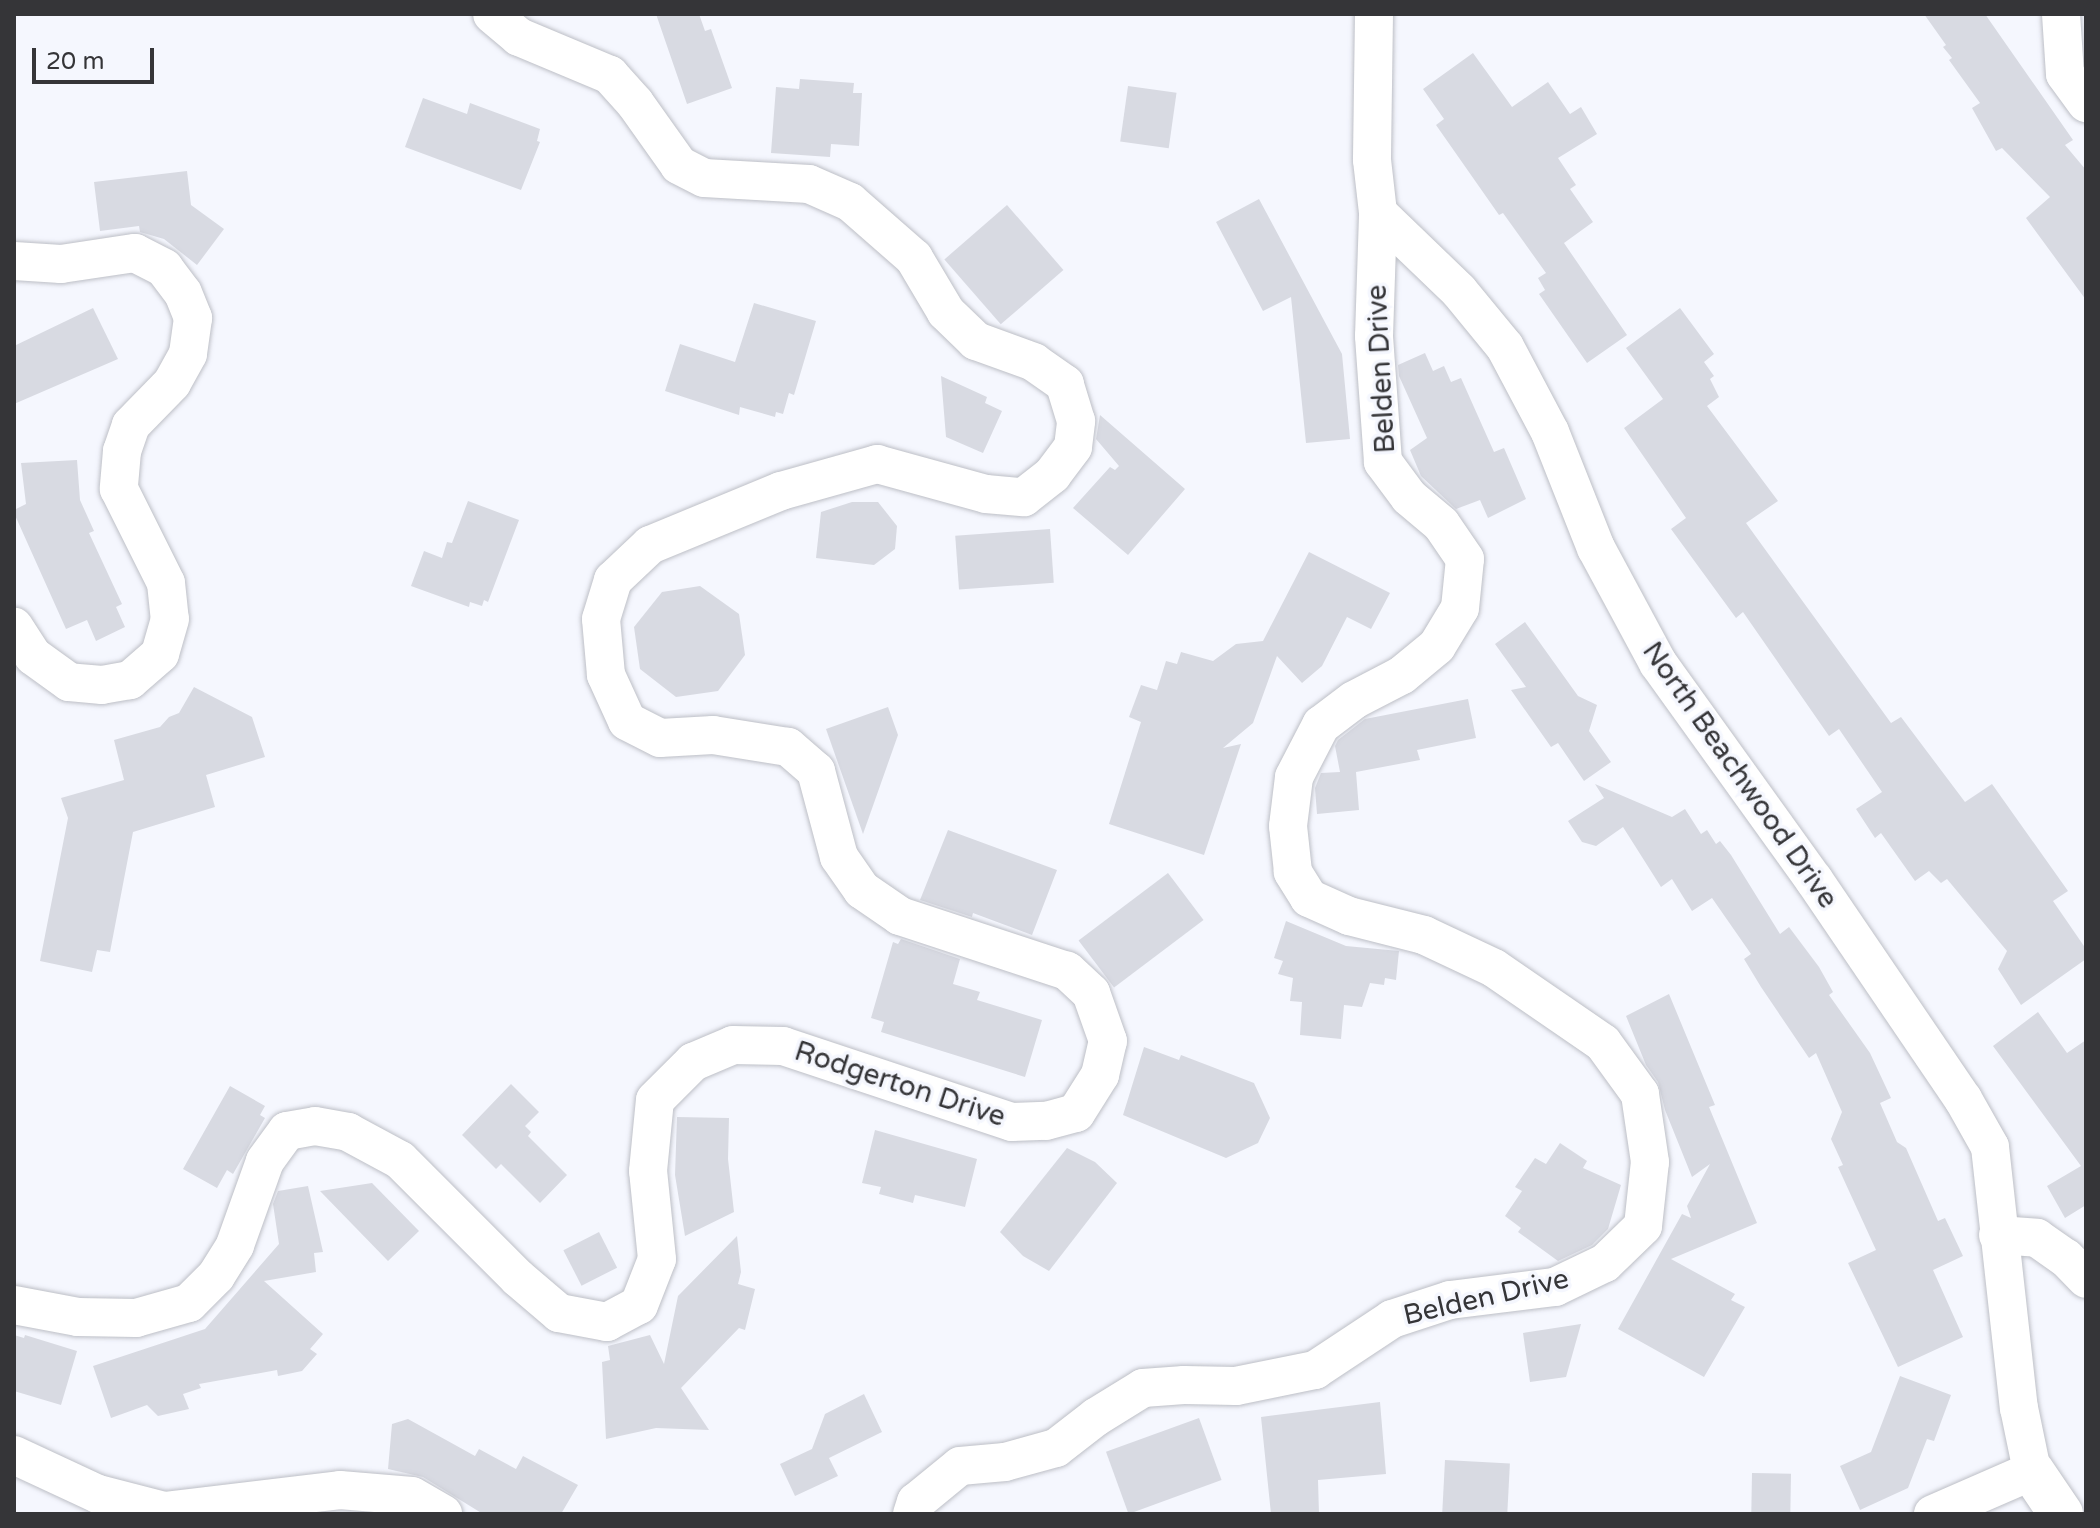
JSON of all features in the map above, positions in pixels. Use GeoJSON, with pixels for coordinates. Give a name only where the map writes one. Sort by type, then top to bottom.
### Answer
{"type":"FeatureCollection","features":[{"type":"Feature","properties":{"kind":"street","name":"Rodgerton Drive"},"geometry":{"type":"LineString","coordinates":[[14,1305],[78,1317],[136,1318],[189,1303],[216,1276],[235,1245],[265,1161],[287,1131],[315,1126],[348,1132],[400,1160],[518,1278],[559,1313],[607,1322],[639,1305],[657,1259],[648,1171],[655,1100],[693,1062],[733,1045],[783,1046],[1012,1122],[1046,1121],[1076,1113],[1100,1075],[1108,1041],[1091,993],[1067,971],[900,916],[862,890],[839,857],[816,771],[788,747],[713,735],[660,738],[627,721],[606,675],[601,619],[613,580],[650,545],[794,487],[877,464],[986,494],[1024,497],[1052,475],[1073,447],[1076,421],[1065,384],[1034,362],[976,341],[946,312],[914,258],[850,202],[809,184],[704,178],[679,165],[635,103],[610,75],[519,37],[492,14]]}},
{"type":"Feature","properties":{"kind":"street"},"geometry":{"type":"LineString","coordinates":[[1374,14],[1372,160],[1378,213]]}},
{"type":"Feature","properties":{"kind":"street"},"geometry":{"type":"LineString","coordinates":[[2061,14],[2065,74],[2086,103]]}},
{"type":"Feature","properties":{"kind":"street","name":"North Beachwood Drive"},"geometry":{"type":"LineString","coordinates":[[1378,213],[1459,291],[1505,347],[1550,432],[1596,548],[1658,663],[1814,880],[1963,1099],[1990,1147],[2019,1408],[2032,1471],[2061,1514]]}},
{"type":"Feature","properties":{"kind":"street","name":"Belden Drive"},"geometry":{"type":"LineString","coordinates":[[912,1514],[916,1502],[960,1466],[1005,1462],[1056,1448],[1143,1388],[1236,1386],[1315,1370],[1392,1319],[1450,1300],[1555,1287],[1605,1263],[1643,1226],[1650,1162],[1640,1094],[1603,1043],[1494,968],[1424,935],[1349,916],[1309,898],[1293,872],[1288,826],[1294,777],[1321,725],[1354,700],[1402,675],[1437,646],[1460,608],[1465,559],[1441,524],[1409,497],[1383,462],[1374,336],[1378,213]]}},
{"type":"Feature","properties":{"kind":"street"},"geometry":{"type":"LineString","coordinates":[[14,261],[61,264],[135,253],[164,268],[183,293],[193,318],[188,354],[172,383],[131,425],[122,451],[119,489],[166,583],[170,619],[160,654],[130,680],[102,685],[69,682],[33,656],[14,627]]}},
{"type":"Feature","properties":{"kind":"street"},"geometry":{"type":"LineString","coordinates":[[1998,1235],[2037,1238],[2066,1258],[2086,1279]]}},
{"type":"Feature","properties":{"kind":"street"},"geometry":{"type":"LineString","coordinates":[[14,1455],[98,1494],[164,1511],[340,1490],[412,1496],[443,1514]]}},
{"type":"Feature","properties":{"kind":"street"},"geometry":{"type":"LineString","coordinates":[[1933,1514],[2032,1471]]}},
{"type":"Feature","properties":{"kind":"building"},"geometry":{"type":"Polygon","coordinates":[[[656,14],[699,14],[705,31],[711,29],[732,88],[687,104],[656,14]]]}},
{"type":"Feature","properties":{"kind":"building"},"geometry":{"type":"Polygon","coordinates":[[[1924,14],[1985,14],[2073,140],[2065,145],[2086,170],[2086,300],[2026,218],[2050,197],[2002,148],[1996,151],[1972,108],[1980,103],[1949,60],[1952,58],[1943,47],[1946,45],[1924,14]]]}},
{"type":"Feature","properties":{"kind":"building"},"geometry":{"type":"Polygon","coordinates":[[[1473,53],[1512,107],[1548,82],[1570,114],[1581,107],[1597,134],[1558,158],[1576,185],[1570,189],[1593,222],[1564,243],[1627,335],[1587,363],[1539,294],[1545,290],[1538,278],[1546,273],[1503,213],[1499,215],[1436,125],[1444,119],[1423,89],[1473,53]]]}},
{"type":"Feature","properties":{"kind":"building"},"geometry":{"type":"Polygon","coordinates":[[[800,79],[854,83],[853,93],[862,93],[859,146],[831,144],[830,157],[771,153],[776,87],[799,89],[800,79]]]}},
{"type":"Feature","properties":{"kind":"building"},"geometry":{"type":"Polygon","coordinates":[[[1128,86],[1177,93],[1169,148],[1120,141],[1128,86]]]}},
{"type":"Feature","properties":{"kind":"building"},"geometry":{"type":"Polygon","coordinates":[[[423,98],[467,114],[470,103],[540,129],[537,141],[540,142],[521,190],[405,147],[423,98]]]}},
{"type":"Feature","properties":{"kind":"building"},"geometry":{"type":"Polygon","coordinates":[[[187,171],[191,205],[224,229],[197,265],[164,239],[140,232],[139,226],[100,231],[94,182],[187,171]]]}},
{"type":"Feature","properties":{"kind":"building"},"geometry":{"type":"Polygon","coordinates":[[[1259,199],[1342,354],[1350,439],[1306,443],[1291,297],[1263,311],[1216,222],[1259,199]]]}},
{"type":"Feature","properties":{"kind":"building"},"geometry":{"type":"Polygon","coordinates":[[[1007,205],[1063,270],[1001,324],[944,259],[1007,205]]]}},
{"type":"Feature","properties":{"kind":"building"},"geometry":{"type":"Polygon","coordinates":[[[754,303],[816,321],[794,395],[789,393],[783,414],[776,412],[775,417],[740,407],[739,415],[665,391],[680,344],[735,362],[754,303]]]}},
{"type":"Feature","properties":{"kind":"building"},"geometry":{"type":"Polygon","coordinates":[[[93,308],[118,359],[14,404],[14,346],[93,308]]]}},
{"type":"Feature","properties":{"kind":"building"},"geometry":{"type":"Polygon","coordinates":[[[1680,308],[1714,354],[1704,362],[1714,376],[1710,379],[1719,397],[1707,406],[1778,501],[1746,523],[1891,723],[1901,717],[1965,802],[1992,784],[2068,891],[2053,901],[2086,949],[2086,959],[2021,1005],[1998,969],[2007,951],[1947,879],[1941,883],[1929,871],[1915,881],[1881,833],[1875,838],[1856,809],[1882,792],[1839,729],[1829,736],[1743,612],[1736,618],[1671,529],[1686,518],[1624,428],[1663,399],[1626,348],[1680,308]]]}},
{"type":"Feature","properties":{"kind":"building"},"geometry":{"type":"Polygon","coordinates":[[[1425,353],[1433,371],[1444,366],[1451,382],[1461,378],[1494,452],[1504,448],[1526,499],[1488,518],[1480,500],[1456,509],[1421,476],[1410,450],[1427,438],[1399,376],[1398,365],[1425,353]]]}},
{"type":"Feature","properties":{"kind":"building"},"geometry":{"type":"Polygon","coordinates":[[[941,376],[987,397],[985,403],[1002,411],[983,453],[946,437],[941,376]]]}},
{"type":"Feature","properties":{"kind":"building"},"geometry":{"type":"Polygon","coordinates":[[[1100,415],[1185,489],[1128,555],[1073,508],[1110,467],[1115,470],[1119,466],[1096,439],[1100,415]]]}},
{"type":"Feature","properties":{"kind":"building"},"geometry":{"type":"Polygon","coordinates":[[[77,460],[80,500],[94,531],[89,533],[122,604],[116,607],[125,627],[96,641],[87,620],[66,629],[14,513],[26,504],[21,463],[77,460]]]}},
{"type":"Feature","properties":{"kind":"building"},"geometry":{"type":"Polygon","coordinates":[[[468,501],[519,520],[488,602],[484,600],[482,606],[470,602],[469,607],[411,586],[424,551],[442,558],[447,542],[452,543],[468,501]]]}},
{"type":"Feature","properties":{"kind":"building"},"geometry":{"type":"Polygon","coordinates":[[[852,502],[878,502],[897,526],[895,549],[874,565],[816,558],[821,512],[852,502]]]}},
{"type":"Feature","properties":{"kind":"building"},"geometry":{"type":"Polygon","coordinates":[[[1050,529],[1054,583],[959,589],[955,536],[1050,529]]]}},
{"type":"Feature","properties":{"kind":"building"},"geometry":{"type":"Polygon","coordinates":[[[1309,552],[1390,593],[1371,629],[1347,617],[1322,666],[1302,683],[1277,656],[1253,723],[1223,748],[1241,744],[1204,855],[1109,824],[1141,722],[1129,717],[1141,685],[1157,690],[1166,661],[1177,664],[1181,652],[1213,661],[1236,644],[1263,641],[1309,552]]]}},
{"type":"Feature","properties":{"kind":"building"},"geometry":{"type":"Polygon","coordinates":[[[700,586],[739,614],[745,655],[718,691],[676,697],[640,669],[634,627],[662,592],[700,586]]]}},
{"type":"Feature","properties":{"kind":"building"},"geometry":{"type":"Polygon","coordinates":[[[1525,622],[1578,696],[1597,705],[1589,731],[1611,762],[1584,781],[1558,743],[1551,747],[1511,690],[1526,687],[1495,644],[1525,622]]]}},
{"type":"Feature","properties":{"kind":"building"},"geometry":{"type":"Polygon","coordinates":[[[194,687],[252,717],[265,757],[206,775],[215,807],[133,832],[110,952],[97,950],[92,972],[40,961],[68,818],[61,798],[124,780],[114,740],[160,727],[169,717],[179,713],[194,687]]]}},
{"type":"Feature","properties":{"kind":"building"},"geometry":{"type":"Polygon","coordinates":[[[1468,699],[1476,738],[1417,750],[1420,760],[1356,772],[1359,810],[1317,814],[1315,788],[1321,773],[1340,772],[1335,746],[1338,740],[1365,719],[1468,699]]]}},
{"type":"Feature","properties":{"kind":"building"},"geometry":{"type":"Polygon","coordinates":[[[888,707],[898,735],[863,834],[826,729],[888,707]]]}},
{"type":"Feature","properties":{"kind":"building"},"geometry":{"type":"Polygon","coordinates":[[[1595,784],[1672,817],[1685,809],[1701,834],[1707,830],[1716,844],[1720,841],[1731,855],[1780,934],[1789,927],[1819,967],[1833,992],[1829,995],[1870,1053],[1891,1098],[1880,1103],[1897,1142],[1906,1148],[1938,1221],[1945,1218],[1963,1256],[1933,1270],[1963,1337],[1898,1367],[1848,1263],[1876,1250],[1838,1167],[1843,1165],[1831,1139],[1842,1112],[1816,1053],[1809,1058],[1761,987],[1744,959],[1751,954],[1712,898],[1692,911],[1672,879],[1661,887],[1623,827],[1596,846],[1582,842],[1568,821],[1604,798],[1595,784]]]}},
{"type":"Feature","properties":{"kind":"building"},"geometry":{"type":"Polygon","coordinates":[[[948,830],[1057,870],[1032,935],[973,913],[972,917],[920,900],[948,830]]]}},
{"type":"Feature","properties":{"kind":"building"},"geometry":{"type":"Polygon","coordinates":[[[1168,873],[1204,920],[1114,988],[1079,940],[1168,873]]]}},
{"type":"Feature","properties":{"kind":"building"},"geometry":{"type":"Polygon","coordinates":[[[1286,921],[1346,946],[1399,951],[1396,980],[1385,978],[1384,985],[1370,983],[1362,1007],[1344,1005],[1341,1039],[1300,1035],[1302,1002],[1290,1001],[1293,978],[1278,974],[1283,961],[1274,958],[1286,921]]]}},
{"type":"Feature","properties":{"kind":"building"},"geometry":{"type":"Polygon","coordinates":[[[901,939],[960,959],[953,984],[980,992],[977,1000],[1042,1020],[1025,1077],[881,1032],[884,1022],[871,1018],[893,942],[898,944],[901,939]]]}},
{"type":"Feature","properties":{"kind":"building"},"geometry":{"type":"Polygon","coordinates":[[[1669,994],[1715,1105],[1709,1107],[1757,1223],[1671,1259],[1735,1294],[1731,1300],[1745,1307],[1704,1377],[1618,1329],[1682,1214],[1691,1218],[1687,1206],[1710,1164],[1692,1177],[1665,1110],[1658,1082],[1646,1065],[1626,1016],[1669,994]]]}},
{"type":"Feature","properties":{"kind":"building"},"geometry":{"type":"Polygon","coordinates":[[[2038,1012],[2067,1053],[2086,1040],[2086,1205],[2065,1218],[2047,1186],[2081,1166],[1993,1046],[2038,1012]]]}},
{"type":"Feature","properties":{"kind":"building"},"geometry":{"type":"Polygon","coordinates":[[[1144,1047],[1179,1060],[1181,1055],[1254,1083],[1270,1118],[1258,1143],[1226,1158],[1123,1115],[1144,1047]]]}},
{"type":"Feature","properties":{"kind":"building"},"geometry":{"type":"Polygon","coordinates":[[[511,1084],[539,1112],[525,1126],[531,1132],[528,1136],[567,1175],[540,1203],[501,1164],[496,1169],[462,1135],[511,1084]]]}},
{"type":"Feature","properties":{"kind":"building"},"geometry":{"type":"Polygon","coordinates":[[[230,1086],[265,1106],[260,1115],[265,1118],[233,1174],[227,1170],[217,1188],[183,1169],[230,1086]]]}},
{"type":"Feature","properties":{"kind":"building"},"geometry":{"type":"Polygon","coordinates":[[[677,1117],[729,1118],[728,1159],[734,1212],[685,1236],[675,1175],[677,1117]]]}},
{"type":"Feature","properties":{"kind":"building"},"geometry":{"type":"Polygon","coordinates":[[[875,1130],[977,1159],[965,1207],[915,1195],[913,1203],[879,1194],[881,1187],[862,1183],[875,1130]]]}},
{"type":"Feature","properties":{"kind":"building"},"geometry":{"type":"Polygon","coordinates":[[[1560,1143],[1587,1161],[1583,1168],[1621,1185],[1608,1229],[1592,1245],[1558,1261],[1518,1232],[1521,1228],[1505,1216],[1522,1191],[1515,1187],[1535,1158],[1546,1164],[1560,1143]]]}},
{"type":"Feature","properties":{"kind":"building"},"geometry":{"type":"Polygon","coordinates":[[[1067,1148],[1095,1162],[1117,1183],[1049,1271],[1023,1256],[1000,1232],[1067,1148]]]}},
{"type":"Feature","properties":{"kind":"building"},"geometry":{"type":"Polygon","coordinates":[[[372,1183],[419,1231],[388,1261],[320,1191],[372,1183]]]}},
{"type":"Feature","properties":{"kind":"building"},"geometry":{"type":"Polygon","coordinates":[[[308,1186],[323,1252],[314,1253],[316,1272],[264,1281],[323,1334],[310,1349],[317,1354],[302,1371],[278,1376],[277,1370],[199,1384],[201,1388],[183,1394],[189,1409],[158,1416],[147,1405],[111,1418],[93,1366],[205,1329],[279,1244],[273,1204],[278,1191],[308,1186]]]}},
{"type":"Feature","properties":{"kind":"building"},"geometry":{"type":"Polygon","coordinates":[[[599,1232],[617,1268],[582,1286],[563,1250],[599,1232]]]}},
{"type":"Feature","properties":{"kind":"building"},"geometry":{"type":"Polygon","coordinates":[[[737,1236],[741,1272],[738,1284],[755,1289],[745,1330],[739,1328],[681,1388],[709,1430],[656,1428],[606,1439],[602,1362],[610,1360],[608,1346],[650,1335],[664,1364],[678,1296],[737,1236]]]}},
{"type":"Feature","properties":{"kind":"building"},"geometry":{"type":"Polygon","coordinates":[[[1581,1324],[1566,1377],[1530,1382],[1523,1333],[1581,1324]]]}},
{"type":"Feature","properties":{"kind":"building"},"geometry":{"type":"Polygon","coordinates":[[[14,1335],[24,1338],[25,1335],[77,1351],[61,1405],[14,1391],[14,1335]]]}},
{"type":"Feature","properties":{"kind":"building"},"geometry":{"type":"Polygon","coordinates":[[[1900,1376],[1951,1395],[1934,1441],[1927,1439],[1908,1488],[1860,1510],[1840,1466],[1871,1452],[1900,1376]]]}},
{"type":"Feature","properties":{"kind":"building"},"geometry":{"type":"Polygon","coordinates":[[[864,1394],[882,1432],[829,1458],[838,1476],[795,1496],[780,1464],[812,1449],[825,1414],[864,1394]]]}},
{"type":"Feature","properties":{"kind":"building"},"geometry":{"type":"Polygon","coordinates":[[[1380,1402],[1386,1474],[1318,1480],[1319,1514],[1271,1514],[1261,1417],[1380,1402]]]}},
{"type":"Feature","properties":{"kind":"building"},"geometry":{"type":"Polygon","coordinates":[[[1199,1418],[1222,1480],[1129,1514],[1106,1452],[1199,1418]]]}},
{"type":"Feature","properties":{"kind":"building"},"geometry":{"type":"Polygon","coordinates":[[[408,1419],[475,1456],[479,1449],[516,1469],[523,1456],[578,1485],[561,1514],[483,1514],[423,1477],[388,1469],[392,1424],[408,1419]]]}},
{"type":"Feature","properties":{"kind":"building"},"geometry":{"type":"Polygon","coordinates":[[[1445,1460],[1510,1463],[1507,1514],[1442,1514],[1445,1460]]]}},
{"type":"Feature","properties":{"kind":"building"},"geometry":{"type":"Polygon","coordinates":[[[1752,1473],[1791,1474],[1790,1514],[1751,1514],[1752,1473]]]}}]}
